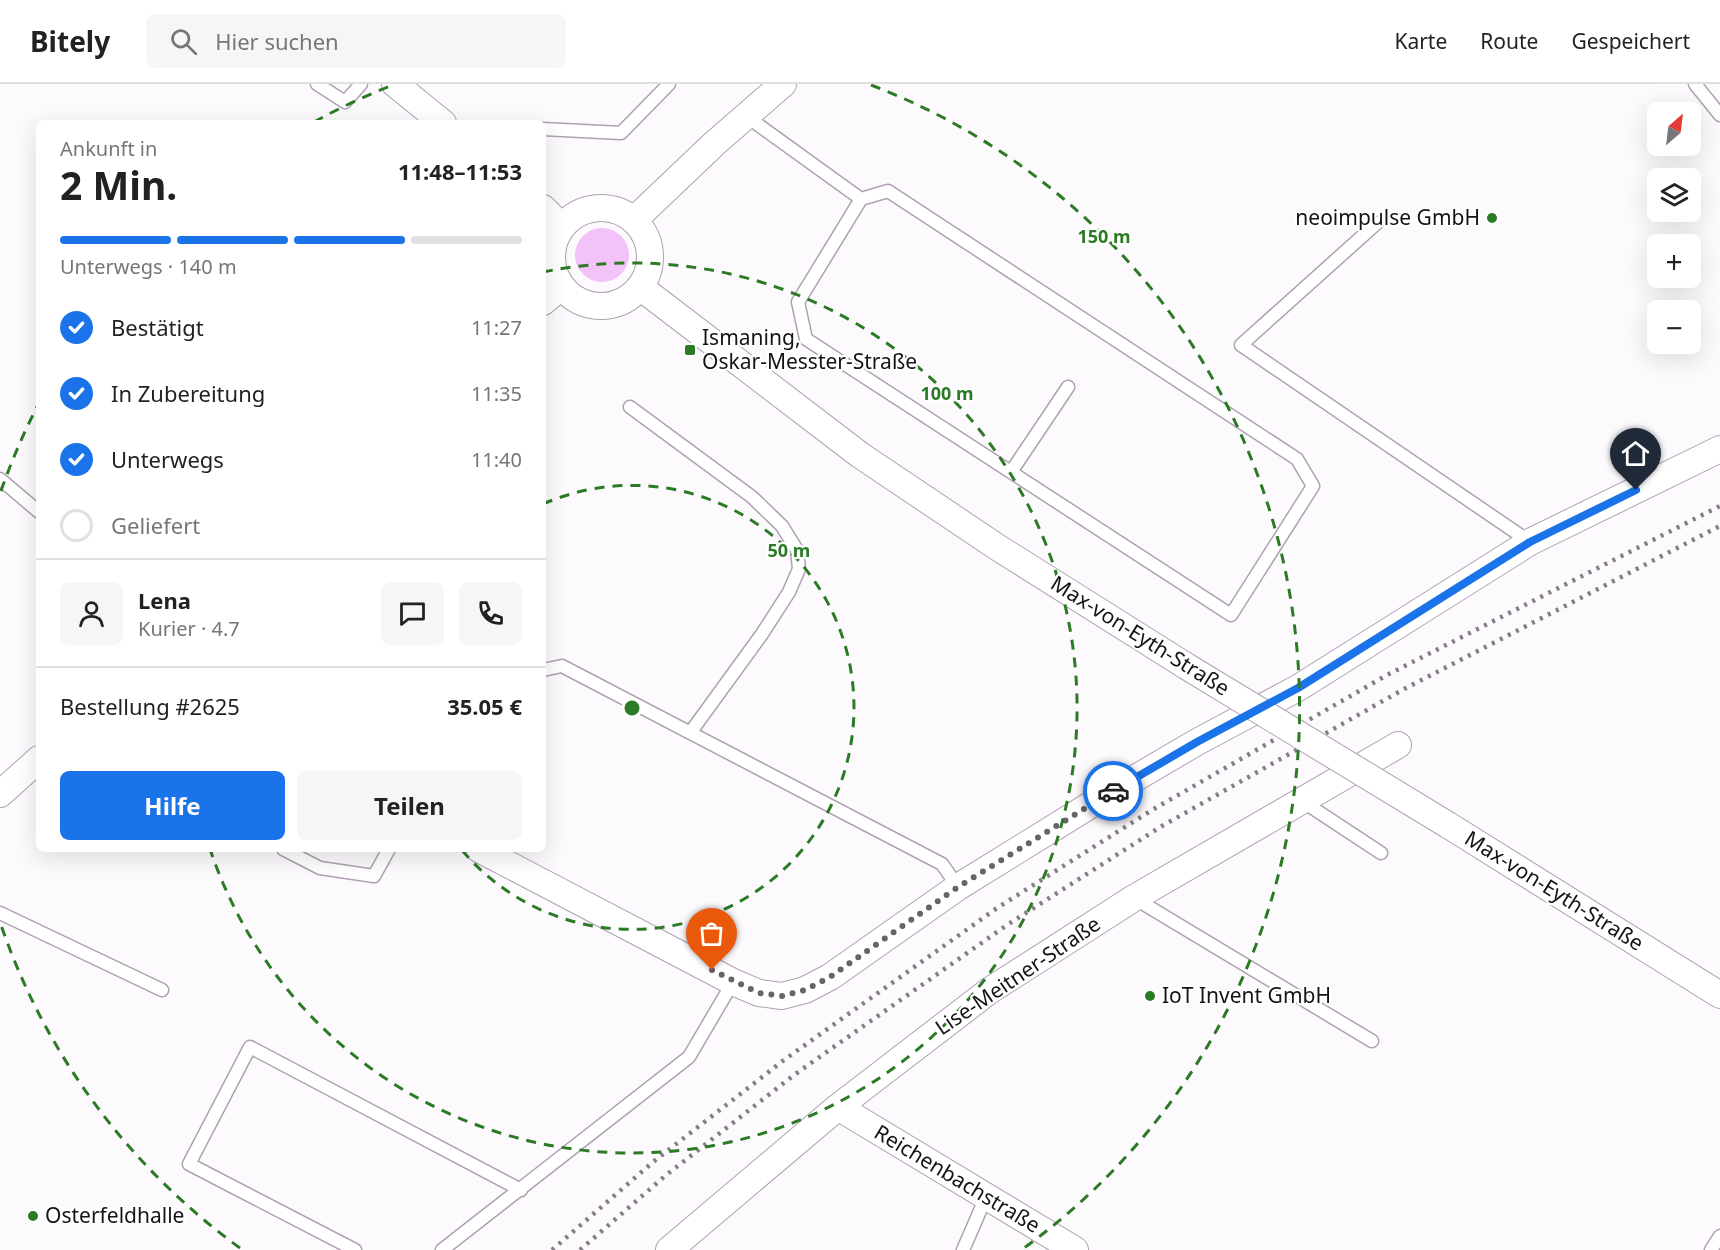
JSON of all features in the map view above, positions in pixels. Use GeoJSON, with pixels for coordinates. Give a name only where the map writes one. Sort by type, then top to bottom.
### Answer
{"type":"FeatureCollection","features":[{"type":"Feature","properties":{"kind":"street"},"geometry":{"type":"LineString","coordinates":[[395,84],[439,120]]}},
{"type":"Feature","properties":{"kind":"street"},"geometry":{"type":"LineString","coordinates":[[634,220],[783,84]]}},
{"type":"Feature","properties":{"kind":"street"},"geometry":{"type":"LineString","coordinates":[[604,207],[620,211],[634,220],[646,238],[650,260],[647,274],[640,287],[629,298],[616,304],[600,307],[572,298],[552,295],[554,276],[551,250],[561,226],[573,215],[588,209],[604,207]]}},
{"type":"Feature","properties":{"kind":"street"},"geometry":{"type":"LineString","coordinates":[[546,211],[561,226]]}},
{"type":"Feature","properties":{"kind":"street","name":"Max-von-Eyth-Straße"},"geometry":{"type":"LineString","coordinates":[[640,287],[860,455],[997,547],[1720,995]]}},
{"type":"Feature","properties":{"kind":"street"},"geometry":{"type":"LineString","coordinates":[[485,852],[733,982],[759,993],[782,996],[805,990],[830,977],[958,887],[1104,796],[1197,742],[1298,688],[1530,542],[1720,449]]}},
{"type":"Feature","properties":{"kind":"street","name":"Lise-Meitner-Straße"},"geometry":{"type":"LineString","coordinates":[[669,1250],[838,1107],[989,991],[1134,898],[1398,746]]}},
{"type":"Feature","properties":{"kind":"street"},"geometry":{"type":"LineString","coordinates":[[0,794],[36,762]]}},
{"type":"Feature","properties":{"kind":"street","name":"Reichenbachstraße"},"geometry":{"type":"LineString","coordinates":[[838,1107],[1075,1250]]}},
{"type":"Feature","properties":{"kind":"lane"},"geometry":{"type":"LineString","coordinates":[[317,84],[345,102],[361,84]]}},
{"type":"Feature","properties":{"kind":"lane"},"geometry":{"type":"LineString","coordinates":[[546,129],[621,132],[669,84]]}},
{"type":"Feature","properties":{"kind":"lane"},"geometry":{"type":"LineString","coordinates":[[1695,84],[1720,115]]}},
{"type":"Feature","properties":{"kind":"lane"},"geometry":{"type":"LineString","coordinates":[[746,116],[861,198]]}},
{"type":"Feature","properties":{"kind":"lane"},"geometry":{"type":"LineString","coordinates":[[888,190],[1297,459],[1313,486],[1231,615],[806,339],[798,302],[861,198],[888,190]]}},
{"type":"Feature","properties":{"kind":"lane"},"geometry":{"type":"LineString","coordinates":[[1377,222],[1241,345],[1530,542]]}},
{"type":"Feature","properties":{"kind":"lane"},"geometry":{"type":"LineString","coordinates":[[1011,472],[1068,387]]}},
{"type":"Feature","properties":{"kind":"lane"},"geometry":{"type":"LineString","coordinates":[[630,407],[752,497],[782,526],[797,550],[799,569],[789,592],[762,634],[690,733]]}},
{"type":"Feature","properties":{"kind":"lane"},"geometry":{"type":"LineString","coordinates":[[0,479],[36,509]]}},
{"type":"Feature","properties":{"kind":"lane"},"geometry":{"type":"LineString","coordinates":[[546,669],[562,666],[942,864],[958,887]]}},
{"type":"Feature","properties":{"kind":"lane"},"geometry":{"type":"LineString","coordinates":[[1302,801],[1382,853]]}},
{"type":"Feature","properties":{"kind":"lane"},"geometry":{"type":"LineString","coordinates":[[289,852],[320,868],[374,876],[387,852]]}},
{"type":"Feature","properties":{"kind":"lane"},"geometry":{"type":"LineString","coordinates":[[1134,898],[1372,1041]]}},
{"type":"Feature","properties":{"kind":"lane"},"geometry":{"type":"LineString","coordinates":[[0,913],[162,990]]}},
{"type":"Feature","properties":{"kind":"lane"},"geometry":{"type":"LineString","coordinates":[[442,1250],[689,1057],[733,982]]}},
{"type":"Feature","properties":{"kind":"lane"},"geometry":{"type":"LineString","coordinates":[[355,1250],[189,1164],[250,1047],[521,1190]]}},
{"type":"Feature","properties":{"kind":"lane"},"geometry":{"type":"LineString","coordinates":[[963,1250],[986,1197]]}},
{"type":"Feature","properties":{"kind":"lane"},"geometry":{"type":"LineString","coordinates":[[1711,1250],[1720,1236]]}},
{"type":"Feature","properties":{"kind":"shaded area"},"geometry":{"type":"Polygon","coordinates":[[[602,228],[612,230],[621,236],[627,245],[629,255],[627,265],[621,274],[612,280],[602,282],[592,280],[583,274],[577,265],[575,255],[577,245],[583,236],[592,230],[602,228]]]}},
{"type":"Feature","properties":{"kind":"railway"},"geometry":{"type":"LineString","coordinates":[[552,1250],[653,1162],[784,1060],[997,908],[1152,810],[1387,675],[1720,506]]}},
{"type":"Feature","properties":{"kind":"railway"},"geometry":{"type":"LineString","coordinates":[[580,1250],[665,1176],[794,1075],[1007,925],[1162,826],[1404,689],[1720,526]]}},
{"type":"Feature","properties":{"kind":"way so far"},"geometry":{"type":"LineString","coordinates":[[712,970],[759,993],[782,996],[805,990],[830,977],[958,887],[1113,791]]}},
{"type":"Feature","properties":{"kind":"place","name":"neoimpulse GmbH"},"geometry":{"type":"Point","coordinates":[1492,218]}},
{"type":"Feature","properties":{"kind":"place","name":"Ismaning, Oskar-Messter-Straße"},"geometry":{"type":"Point","coordinates":[690,350]}},
{"type":"Feature","properties":{"kind":"place","name":"IoT Invent GmbH"},"geometry":{"type":"Point","coordinates":[1150,996]}},
{"type":"Feature","properties":{"kind":"place","name":"Osterfeldhalle"},"geometry":{"type":"Point","coordinates":[33,1216]}},
{"type":"Feature","properties":{"kind":"route"},"geometry":{"type":"LineString","coordinates":[[1113,791],[1197,742],[1298,688],[1530,542],[1636,490]]}}]}
